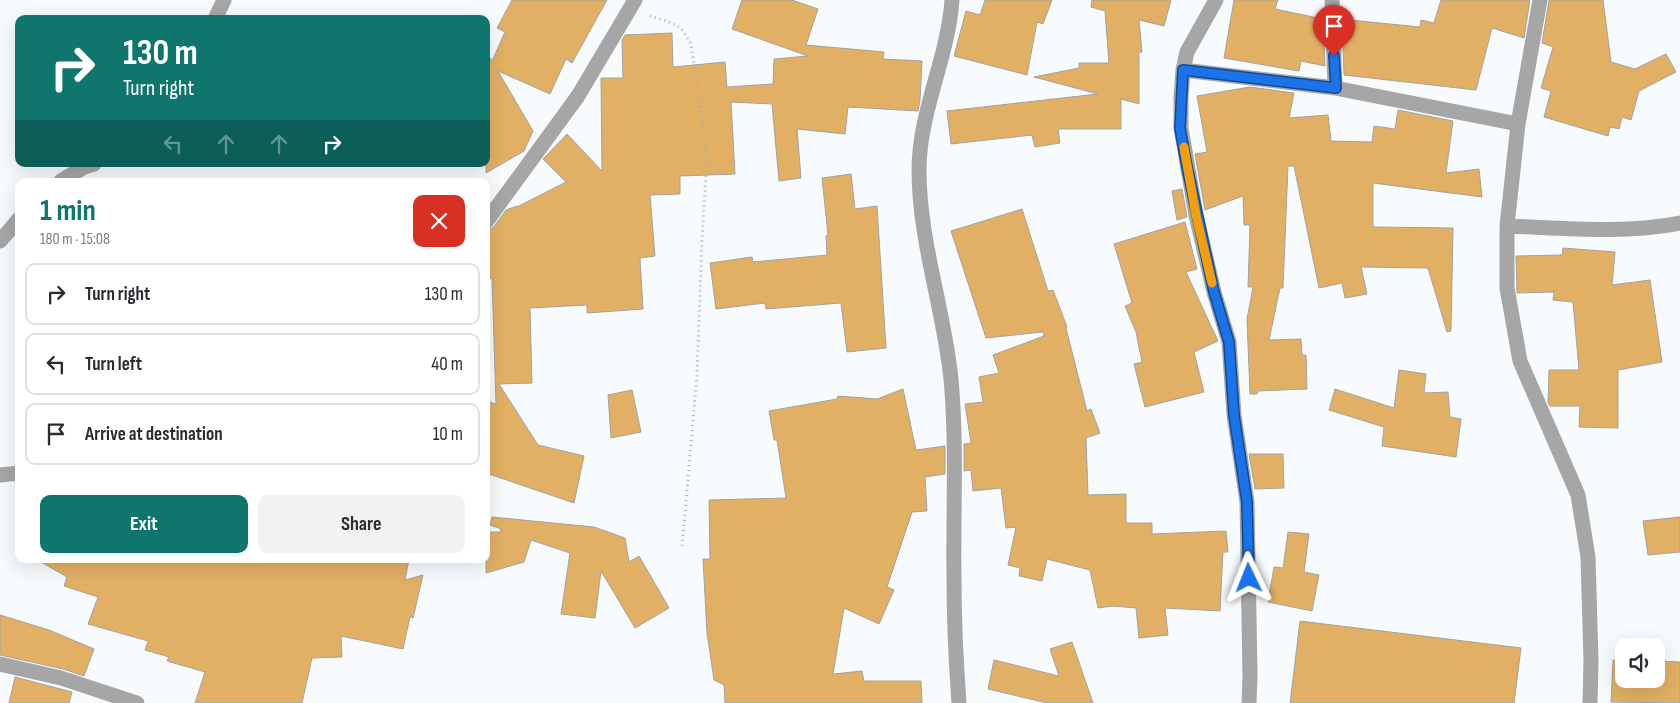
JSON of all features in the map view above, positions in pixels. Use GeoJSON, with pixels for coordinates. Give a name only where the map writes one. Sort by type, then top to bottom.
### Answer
{"type":"FeatureCollection","features":[{"type":"Feature","properties":{"kind":"street"},"geometry":{"type":"LineString","coordinates":[[217,15],[224,0]]}},
{"type":"Feature","properties":{"kind":"street"},"geometry":{"type":"LineString","coordinates":[[490,217],[578,96],[635,0]]}},
{"type":"Feature","properties":{"kind":"street"},"geometry":{"type":"LineString","coordinates":[[952,0],[946,42],[922,136],[919,168],[920,200],[944,332],[954,420],[954,589],[959,703]]}},
{"type":"Feature","properties":{"kind":"street"},"geometry":{"type":"LineString","coordinates":[[1216,0],[1188,52],[1183,70],[1180,128],[1196,215],[1214,292],[1229,342],[1234,415],[1247,502],[1250,656],[1248,703]]}},
{"type":"Feature","properties":{"kind":"street"},"geometry":{"type":"LineString","coordinates":[[1332,0],[1336,88]]}},
{"type":"Feature","properties":{"kind":"street"},"geometry":{"type":"LineString","coordinates":[[1540,0],[1518,124],[1507,226],[1507,288],[1520,361],[1578,495],[1588,557],[1591,661],[1590,703]]}},
{"type":"Feature","properties":{"kind":"street"},"geometry":{"type":"LineString","coordinates":[[1183,70],[1336,88],[1518,124]]}},
{"type":"Feature","properties":{"kind":"street"},"geometry":{"type":"LineString","coordinates":[[66,178],[84,167]]}},
{"type":"Feature","properties":{"kind":"street"},"geometry":{"type":"LineString","coordinates":[[0,240],[15,223]]}},
{"type":"Feature","properties":{"kind":"street"},"geometry":{"type":"LineString","coordinates":[[1507,226],[1642,229],[1680,223]]}},
{"type":"Feature","properties":{"kind":"street"},"geometry":{"type":"LineString","coordinates":[[0,475],[15,473]]}},
{"type":"Feature","properties":{"kind":"street"},"geometry":{"type":"LineString","coordinates":[[0,664],[61,678],[137,703]]}},
{"type":"Feature","properties":{"kind":"path"},"geometry":{"type":"LineString","coordinates":[[627,15],[654,16],[681,28],[690,44],[708,157],[702,240],[697,375],[682,548]]}},
{"type":"Feature","properties":{"kind":"building"},"geometry":{"type":"Polygon","coordinates":[[[512,0],[607,0],[572,63],[566,59],[550,94],[498,71],[533,131],[524,151],[486,173],[486,167],[490,167],[490,58],[492,61],[505,32],[497,28],[512,0]]]}},
{"type":"Feature","properties":{"kind":"building"},"geometry":{"type":"Polygon","coordinates":[[[742,0],[792,0],[818,9],[806,45],[884,52],[883,59],[922,61],[918,111],[848,107],[845,134],[797,129],[801,178],[779,181],[772,104],[731,102],[735,174],[680,176],[680,194],[650,195],[655,256],[640,258],[643,309],[587,313],[587,305],[530,308],[532,383],[499,384],[538,445],[584,456],[574,503],[490,474],[490,402],[496,404],[492,278],[490,279],[490,229],[506,210],[517,207],[566,182],[543,159],[567,134],[602,171],[601,78],[623,78],[622,40],[625,35],[672,33],[673,67],[725,62],[727,87],[773,84],[774,59],[808,56],[732,29],[742,0]]]}},
{"type":"Feature","properties":{"kind":"building"},"geometry":{"type":"Polygon","coordinates":[[[985,0],[1052,0],[1043,24],[1037,22],[1027,75],[954,56],[966,11],[980,15],[985,0]]]}},
{"type":"Feature","properties":{"kind":"building"},"geometry":{"type":"Polygon","coordinates":[[[1092,0],[1171,0],[1164,26],[1139,20],[1142,52],[1139,52],[1139,104],[1121,99],[1121,129],[1058,129],[1060,143],[1035,147],[1032,135],[951,144],[947,111],[1098,94],[1034,77],[1079,68],[1079,63],[1109,63],[1105,11],[1091,7],[1092,0]]]}},
{"type":"Feature","properties":{"kind":"building"},"geometry":{"type":"Polygon","coordinates":[[[1234,0],[1278,0],[1275,9],[1323,19],[1325,66],[1301,61],[1299,71],[1224,58],[1234,0]]]}},
{"type":"Feature","properties":{"kind":"building"},"geometry":{"type":"Polygon","coordinates":[[[1441,0],[1530,0],[1524,38],[1492,28],[1476,90],[1344,75],[1342,24],[1349,25],[1350,20],[1420,27],[1421,20],[1434,23],[1441,0]]]}},
{"type":"Feature","properties":{"kind":"building"},"geometry":{"type":"Polygon","coordinates":[[[1549,0],[1603,0],[1611,62],[1635,69],[1666,54],[1676,72],[1639,91],[1631,120],[1622,117],[1619,129],[1610,127],[1608,136],[1544,117],[1551,91],[1541,88],[1553,47],[1542,43],[1549,0]]]}},
{"type":"Feature","properties":{"kind":"building"},"geometry":{"type":"Polygon","coordinates":[[[1250,87],[1294,93],[1289,118],[1328,115],[1331,141],[1372,142],[1374,126],[1395,129],[1398,110],[1453,121],[1446,173],[1479,169],[1482,197],[1373,183],[1373,227],[1453,228],[1451,331],[1447,332],[1428,268],[1361,267],[1367,294],[1345,298],[1342,283],[1319,288],[1294,166],[1288,166],[1283,288],[1280,288],[1269,340],[1301,339],[1302,355],[1306,355],[1307,389],[1258,391],[1257,394],[1250,394],[1247,319],[1253,287],[1248,287],[1250,225],[1244,225],[1243,196],[1205,210],[1195,154],[1207,152],[1197,96],[1250,87]]]}},
{"type":"Feature","properties":{"kind":"building"},"geometry":{"type":"Polygon","coordinates":[[[851,174],[855,209],[877,206],[886,348],[847,352],[841,303],[766,309],[765,303],[716,309],[710,263],[752,257],[753,262],[827,255],[826,236],[828,235],[822,178],[851,174]]]}},
{"type":"Feature","properties":{"kind":"building"},"geometry":{"type":"Polygon","coordinates":[[[1182,189],[1187,217],[1177,220],[1172,191],[1182,189]]]}},
{"type":"Feature","properties":{"kind":"building"},"geometry":{"type":"Polygon","coordinates":[[[1022,209],[1048,291],[1053,290],[1067,327],[1087,411],[1091,409],[1100,433],[1086,438],[1088,495],[1126,494],[1126,523],[1152,523],[1152,534],[1226,531],[1228,552],[1223,552],[1220,611],[1165,608],[1168,635],[1139,638],[1136,608],[1113,606],[1098,608],[1090,570],[1047,559],[1042,581],[1019,576],[1020,568],[1008,565],[1016,527],[1006,528],[1001,488],[973,491],[971,470],[964,471],[964,444],[971,443],[965,404],[983,402],[979,377],[999,373],[993,355],[1044,336],[1043,332],[986,338],[951,231],[1022,209]]]}},
{"type":"Feature","properties":{"kind":"building"},"geometry":{"type":"Polygon","coordinates":[[[1185,222],[1197,269],[1186,272],[1218,341],[1194,352],[1204,392],[1145,407],[1134,364],[1142,362],[1136,332],[1125,306],[1132,303],[1114,244],[1185,222]]]}},
{"type":"Feature","properties":{"kind":"building"},"geometry":{"type":"Polygon","coordinates":[[[1563,248],[1615,252],[1612,285],[1650,280],[1662,362],[1618,370],[1618,428],[1579,427],[1580,406],[1550,406],[1548,403],[1549,370],[1579,370],[1573,302],[1553,300],[1554,292],[1517,293],[1516,256],[1562,255],[1563,248]]]}},
{"type":"Feature","properties":{"kind":"building"},"geometry":{"type":"Polygon","coordinates":[[[1399,370],[1426,374],[1424,393],[1448,392],[1450,417],[1461,419],[1456,457],[1382,446],[1384,427],[1329,410],[1335,389],[1394,408],[1399,370]]]}},
{"type":"Feature","properties":{"kind":"building"},"geometry":{"type":"Polygon","coordinates":[[[903,389],[916,450],[945,446],[945,474],[925,477],[927,511],[912,512],[887,587],[894,590],[879,624],[844,608],[833,674],[862,671],[864,681],[921,681],[922,703],[725,703],[724,685],[714,680],[707,633],[703,559],[710,559],[709,500],[786,498],[777,440],[774,440],[769,411],[837,399],[838,396],[877,399],[903,389]]]}},
{"type":"Feature","properties":{"kind":"building"},"geometry":{"type":"Polygon","coordinates":[[[632,390],[641,432],[611,438],[608,395],[632,390]]]}},
{"type":"Feature","properties":{"kind":"building"},"geometry":{"type":"Polygon","coordinates":[[[1249,454],[1283,454],[1284,488],[1255,489],[1249,454]]]}},
{"type":"Feature","properties":{"kind":"building"},"geometry":{"type":"Polygon","coordinates":[[[492,517],[594,527],[625,538],[629,562],[639,556],[669,608],[635,628],[601,571],[595,618],[561,614],[570,553],[531,540],[524,562],[486,573],[486,563],[490,563],[490,532],[500,532],[501,529],[490,525],[492,517]]]}},
{"type":"Feature","properties":{"kind":"building"},"geometry":{"type":"Polygon","coordinates":[[[1680,517],[1680,552],[1648,555],[1643,521],[1680,517]]]}},
{"type":"Feature","properties":{"kind":"building"},"geometry":{"type":"Polygon","coordinates":[[[1288,532],[1309,534],[1304,572],[1319,575],[1312,611],[1268,602],[1274,567],[1283,568],[1288,532]]]}},
{"type":"Feature","properties":{"kind":"building"},"geometry":{"type":"Polygon","coordinates":[[[43,563],[408,563],[405,580],[423,575],[413,618],[410,617],[403,649],[341,636],[342,657],[312,658],[302,703],[195,703],[205,672],[167,661],[169,657],[145,650],[148,641],[88,624],[98,597],[64,586],[67,577],[43,563]]]}},
{"type":"Feature","properties":{"kind":"building"},"geometry":{"type":"Polygon","coordinates":[[[0,615],[49,630],[94,649],[84,676],[63,669],[0,655],[0,615]]]}},
{"type":"Feature","properties":{"kind":"building"},"geometry":{"type":"Polygon","coordinates":[[[1300,621],[1521,648],[1514,703],[1290,703],[1300,621]]]}},
{"type":"Feature","properties":{"kind":"building"},"geometry":{"type":"Polygon","coordinates":[[[1072,642],[1093,703],[1047,703],[988,689],[994,660],[1059,676],[1050,649],[1072,642]]]}},
{"type":"Feature","properties":{"kind":"building"},"geometry":{"type":"Polygon","coordinates":[[[1613,660],[1615,660],[1615,688],[1665,688],[1665,661],[1680,662],[1680,703],[1611,702],[1613,660]]]}},
{"type":"Feature","properties":{"kind":"building"},"geometry":{"type":"Polygon","coordinates":[[[15,677],[72,692],[69,703],[9,703],[15,677]]]}},
{"type":"Feature","properties":{"kind":"slow traffic"},"geometry":{"type":"LineString","coordinates":[[1184,147],[1196,215],[1212,283]]}},
{"type":"Feature","properties":{"kind":"route"},"geometry":{"type":"LineString","coordinates":[[1249,578],[1247,502],[1234,415],[1229,342],[1214,292],[1196,215],[1180,128],[1180,97],[1183,70],[1336,88],[1334,56]]}}]}
